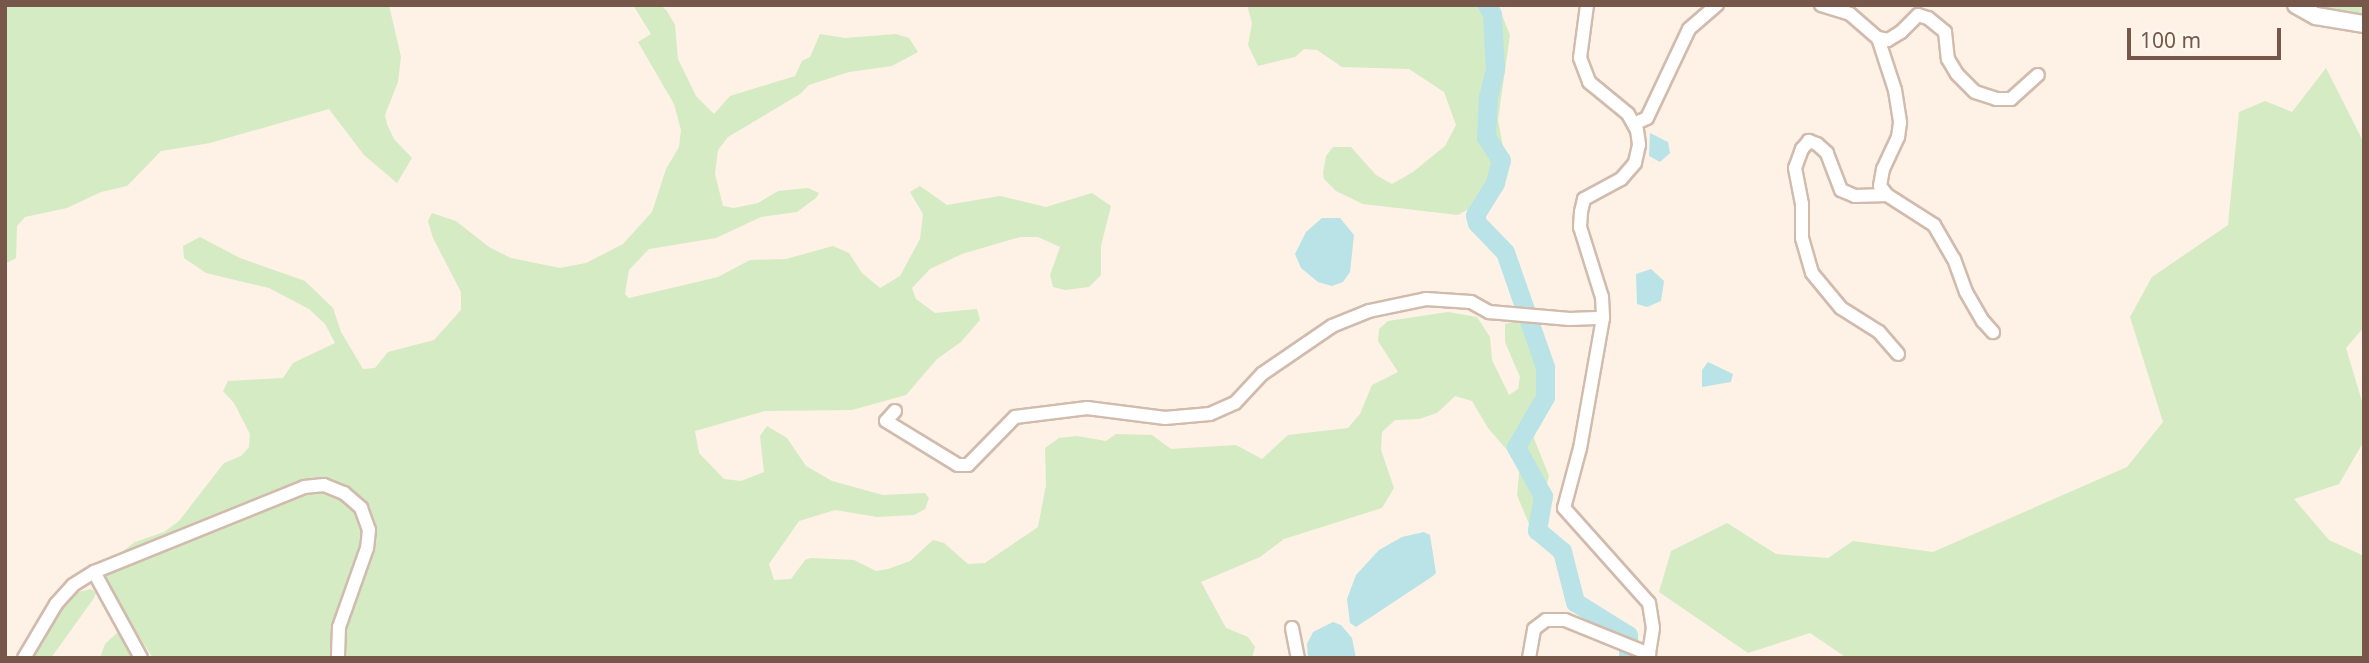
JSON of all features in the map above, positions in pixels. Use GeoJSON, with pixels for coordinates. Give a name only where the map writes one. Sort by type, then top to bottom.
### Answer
{"type":"FeatureCollection","features":[{"type":"Feature","properties":{"kind":"street"},"geometry":{"type":"LineString","coordinates":[[1529,658],[1534,629],[1546,620],[1565,620],[1648,656],[1653,628],[1649,603],[1564,508],[1580,448],[1603,318],[1602,297],[1580,227],[1581,212],[1584,199],[1621,179],[1635,163],[1639,145],[1634,124],[1628,114],[1589,82],[1580,58],[1587,5]]}},
{"type":"Feature","properties":{"kind":"street"},"geometry":{"type":"LineString","coordinates":[[1634,124],[1647,118],[1689,29],[1717,5]]}},
{"type":"Feature","properties":{"kind":"street"},"geometry":{"type":"LineString","coordinates":[[1821,5],[1850,15],[1878,38],[1888,40],[1901,32],[1918,15],[1928,18],[1945,32],[1948,59],[1957,75],[1975,92],[1996,99],[2011,99],[2038,75]]}},
{"type":"Feature","properties":{"kind":"street"},"geometry":{"type":"LineString","coordinates":[[2296,5],[2316,16],[2364,24]]}},
{"type":"Feature","properties":{"kind":"street"},"geometry":{"type":"LineString","coordinates":[[1878,38],[1895,90],[1900,123],[1898,137],[1883,169],[1881,186],[1887,195],[1934,225],[1954,259],[1966,292],[1993,332]]}},
{"type":"Feature","properties":{"kind":"street"},"geometry":{"type":"LineString","coordinates":[[1887,195],[1855,196],[1841,190],[1827,153],[1809,141],[1802,149],[1795,168],[1802,204],[1802,238],[1812,273],[1841,308],[1879,332],[1898,355]]}},
{"type":"Feature","properties":{"kind":"street"},"geometry":{"type":"LineString","coordinates":[[895,411],[886,421],[958,466],[968,466],[1015,417],[1087,408],[1165,418],[1210,414],[1235,403],[1262,374],[1332,326],[1369,311],[1426,299],[1471,302],[1489,312],[1570,319],[1603,318]]}},
{"type":"Feature","properties":{"kind":"street"},"geometry":{"type":"LineString","coordinates":[[24,658],[56,604],[73,585],[94,572],[304,487],[324,485],[344,493],[361,509],[369,530],[367,548],[339,627],[338,658]]}},
{"type":"Feature","properties":{"kind":"street"},"geometry":{"type":"LineString","coordinates":[[94,572],[141,658]]}},
{"type":"Feature","properties":{"kind":"street"},"geometry":{"type":"LineString","coordinates":[[1292,628],[1298,658]]}},
{"type":"Feature","properties":{"kind":"green space"},"geometry":{"type":"Polygon","coordinates":[[[5,5],[389,5],[401,57],[398,82],[385,115],[394,139],[412,158],[397,183],[364,155],[329,109],[210,143],[161,151],[127,186],[101,192],[67,208],[25,217],[17,226],[16,258],[5,264],[5,5]]]}},
{"type":"Feature","properties":{"kind":"green space"},"geometry":{"type":"Polygon","coordinates":[[[633,5],[661,5],[667,11],[675,25],[678,59],[696,96],[714,114],[730,96],[795,76],[802,61],[810,57],[820,34],[845,38],[896,34],[909,38],[918,52],[892,66],[849,72],[809,85],[800,94],[728,137],[718,150],[715,174],[723,206],[734,208],[758,203],[778,191],[808,188],[819,193],[816,198],[797,212],[761,217],[716,238],[649,249],[629,270],[625,294],[629,298],[718,277],[750,260],[786,259],[833,246],[849,253],[862,273],[880,288],[900,276],[920,239],[923,214],[910,192],[920,186],[947,205],[1000,196],[1046,207],[1092,193],[1111,206],[1101,246],[1101,275],[1089,287],[1065,290],[1053,287],[1050,275],[1060,247],[1038,237],[1020,237],[962,254],[930,269],[912,288],[916,299],[935,313],[977,309],[980,320],[961,342],[937,359],[906,395],[852,410],[765,411],[695,431],[699,453],[724,479],[741,481],[764,472],[760,436],[767,426],[787,438],[806,466],[832,481],[883,495],[925,493],[929,498],[925,509],[914,515],[877,517],[835,510],[799,521],[769,564],[774,580],[791,579],[805,560],[811,558],[854,560],[876,571],[888,569],[910,561],[933,540],[944,543],[968,564],[985,563],[1038,527],[1046,485],[1045,448],[1059,438],[1077,436],[1106,441],[1116,434],[1152,435],[1171,449],[1236,445],[1262,459],[1288,435],[1348,428],[1360,414],[1372,385],[1398,372],[1378,341],[1379,329],[1388,321],[1448,312],[1477,317],[1490,337],[1492,360],[1509,395],[1518,389],[1520,377],[1505,342],[1505,324],[1522,319],[1535,338],[1551,395],[1527,421],[1549,476],[1535,524],[1529,524],[1517,495],[1520,465],[1488,428],[1472,401],[1455,396],[1437,413],[1419,419],[1395,420],[1382,432],[1381,450],[1394,488],[1382,508],[1284,539],[1260,557],[1201,582],[1226,628],[1248,637],[1255,647],[1252,658],[153,658],[112,594],[104,571],[110,561],[135,542],[164,532],[179,521],[224,463],[241,456],[249,447],[250,434],[234,403],[223,391],[228,381],[283,378],[293,363],[335,343],[325,324],[309,309],[269,288],[206,273],[184,258],[183,246],[200,237],[240,258],[305,281],[333,308],[341,332],[363,369],[375,368],[388,352],[434,340],[461,310],[461,292],[433,238],[428,221],[432,213],[456,221],[489,247],[511,258],[560,268],[586,263],[623,244],[652,212],[666,169],[679,147],[681,130],[674,104],[638,42],[651,34],[633,5]]]}},
{"type":"Feature","properties":{"kind":"green space"},"geometry":{"type":"Polygon","coordinates":[[[1247,5],[1498,5],[1510,35],[1498,120],[1505,157],[1498,181],[1484,200],[1458,215],[1363,204],[1336,191],[1324,179],[1323,173],[1326,156],[1333,147],[1351,147],[1376,175],[1392,184],[1413,172],[1445,146],[1456,125],[1444,92],[1409,69],[1342,67],[1317,50],[1304,49],[1295,57],[1258,66],[1248,45],[1252,23],[1247,5]]]}},
{"type":"Feature","properties":{"kind":"green space"},"geometry":{"type":"Polygon","coordinates":[[[2319,5],[2364,5],[2364,16],[2356,17],[2319,5]]]}},
{"type":"Feature","properties":{"kind":"green space"},"geometry":{"type":"Polygon","coordinates":[[[2326,68],[2364,143],[2364,327],[2346,348],[2364,408],[2364,441],[2339,484],[2294,499],[2329,540],[2364,556],[2364,658],[1847,658],[1810,633],[1748,653],[1659,592],[1671,551],[1727,523],[1776,554],[1828,558],[1853,541],[1933,552],[2127,467],[2163,422],[2130,317],[2152,277],[2228,225],[2239,112],[2265,101],[2292,112],[2326,68]]]}},
{"type":"Feature","properties":{"kind":"green space"},"geometry":{"type":"Polygon","coordinates":[[[91,589],[96,593],[94,598],[51,658],[34,658],[51,614],[74,593],[91,589]]]}},
{"type":"Feature","properties":{"kind":"green space"},"geometry":{"type":"Polygon","coordinates":[[[118,632],[127,638],[140,658],[100,658],[105,644],[118,632]]]}},
{"type":"Feature","properties":{"kind":"water"},"geometry":{"type":"Polygon","coordinates":[[[1650,133],[1668,142],[1670,153],[1660,162],[1649,156],[1650,133]]]}},
{"type":"Feature","properties":{"kind":"water"},"geometry":{"type":"Polygon","coordinates":[[[1322,218],[1340,218],[1354,235],[1350,272],[1343,282],[1332,286],[1318,282],[1301,268],[1295,254],[1306,232],[1322,218]]]}},
{"type":"Feature","properties":{"kind":"water"},"geometry":{"type":"Polygon","coordinates":[[[1651,269],[1664,281],[1661,301],[1647,307],[1637,304],[1636,274],[1651,269]]]}},
{"type":"Feature","properties":{"kind":"water"},"geometry":{"type":"Polygon","coordinates":[[[1708,362],[1733,374],[1731,382],[1702,387],[1702,370],[1708,362]]]}},
{"type":"Feature","properties":{"kind":"water"},"geometry":{"type":"Polygon","coordinates":[[[1424,532],[1430,535],[1436,573],[1356,627],[1350,623],[1347,599],[1356,575],[1379,550],[1402,537],[1424,532]]]}},
{"type":"Feature","properties":{"kind":"water"},"geometry":{"type":"Polygon","coordinates":[[[1333,622],[1341,625],[1352,638],[1356,658],[1308,658],[1307,644],[1313,632],[1333,622]]]}},
{"type":"Feature","properties":{"kind":"waterway"},"geometry":{"type":"LineString","coordinates":[[1487,5],[1492,14],[1495,69],[1488,97],[1486,137],[1501,160],[1495,183],[1475,215],[1477,223],[1505,252],[1545,367],[1545,397],[1516,447],[1543,496],[1537,530],[1562,551],[1575,602],[1628,635],[1628,658]]}}]}
